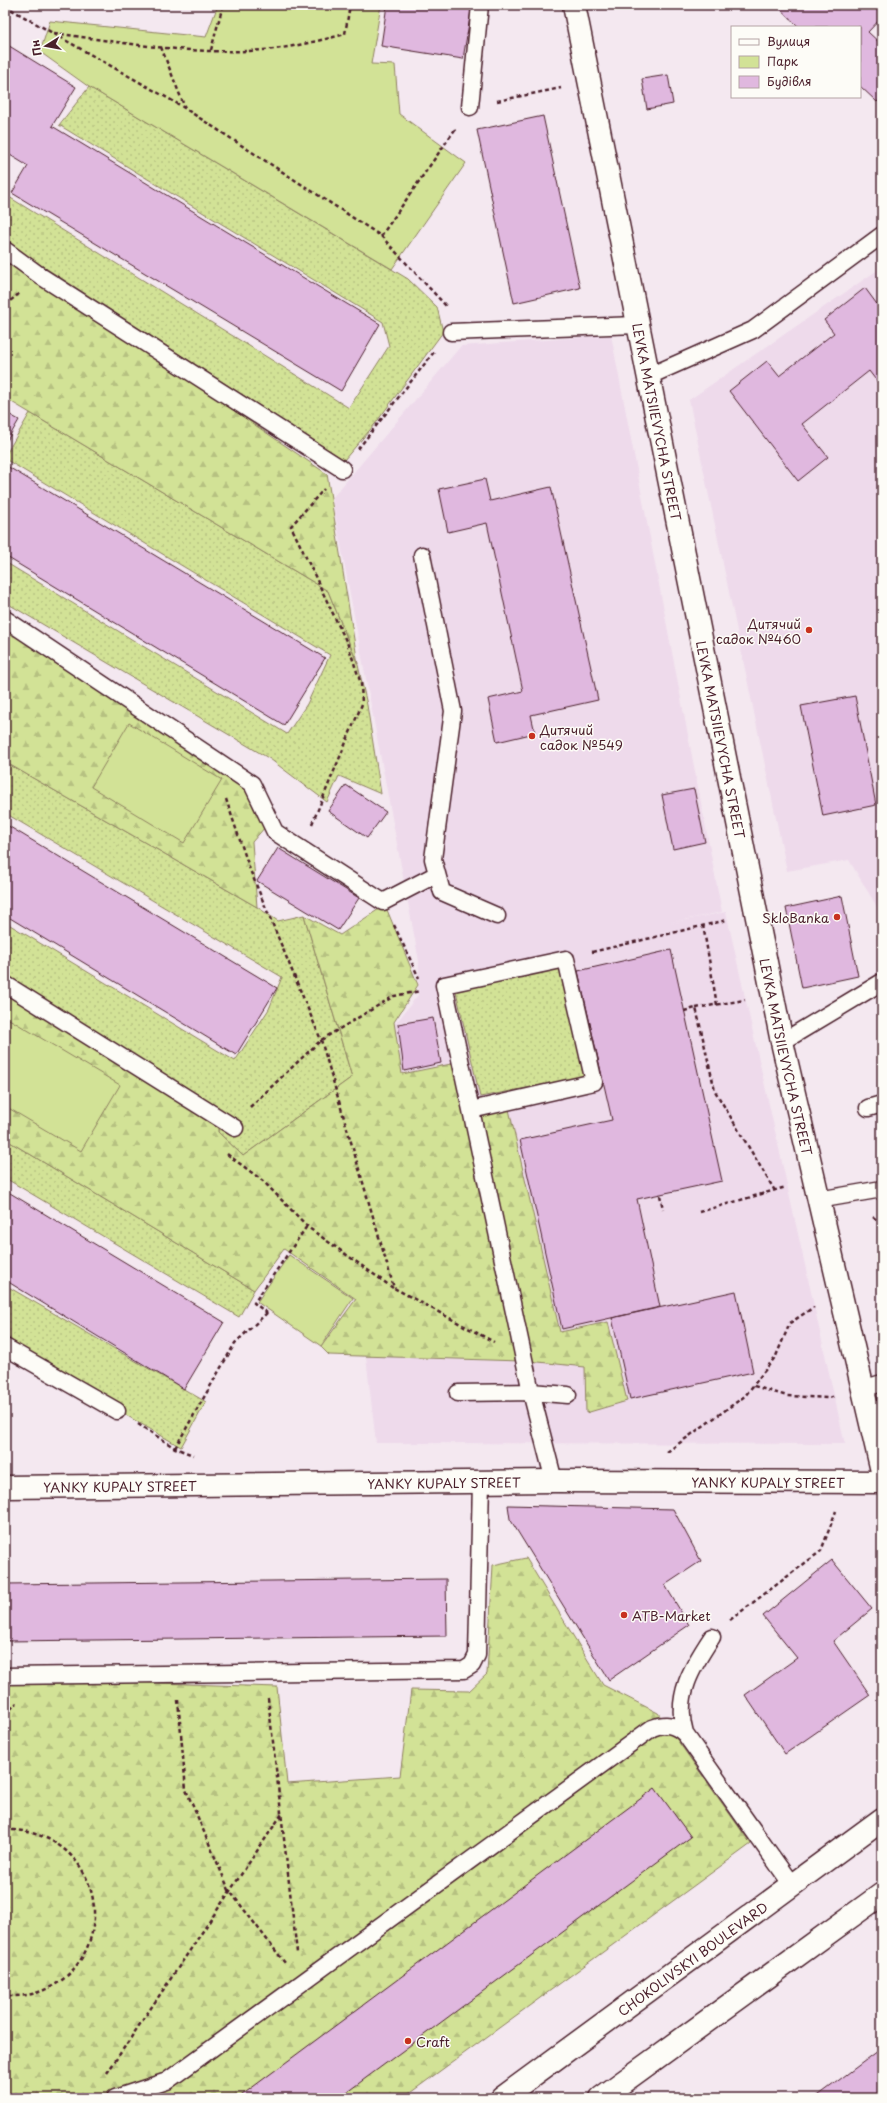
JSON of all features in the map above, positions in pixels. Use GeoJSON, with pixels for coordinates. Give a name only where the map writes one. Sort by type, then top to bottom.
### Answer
{"type":"FeatureCollection","features":[{"type":"Feature","properties":{"kind":"street","name":"LEVKA MATSIIEVYCHA STREET"},"geometry":{"type":"LineString","coordinates":[[574,5],[647,377],[782,1042],[818,1200],[872,1386],[882,1471]]}},
{"type":"Feature","properties":{"kind":"street","name":"YANKY KUPALY STREET"},"geometry":{"type":"LineString","coordinates":[[5,1487],[554,1481],[882,1482]]}},
{"type":"Feature","properties":{"kind":"street","name":"CHOKOLIVSKYI BOULEVARD"},"geometry":{"type":"LineString","coordinates":[[502,2098],[882,1819]]}},
{"type":"Feature","properties":{"kind":"street"},"geometry":{"type":"LineString","coordinates":[[601,2098],[882,1894]]}},
{"type":"Feature","properties":{"kind":"lane"},"geometry":{"type":"LineString","coordinates":[[470,107],[480,5]]}},
{"type":"Feature","properties":{"kind":"lane"},"geometry":{"type":"LineString","coordinates":[[647,377],[752,330],[882,235]]}},
{"type":"Feature","properties":{"kind":"lane"},"geometry":{"type":"LineString","coordinates":[[5,250],[42,277],[342,469]]}},
{"type":"Feature","properties":{"kind":"lane"},"geometry":{"type":"LineString","coordinates":[[451,332],[637,325]]}},
{"type":"Feature","properties":{"kind":"lane"},"geometry":{"type":"LineString","coordinates":[[422,555],[453,711],[433,859],[442,892],[497,916]]}},
{"type":"Feature","properties":{"kind":"lane"},"geometry":{"type":"LineString","coordinates":[[5,619],[252,784],[275,832],[383,902],[437,874]]}},
{"type":"Feature","properties":{"kind":"lane"},"geometry":{"type":"LineString","coordinates":[[471,1110],[594,1082],[566,959],[444,985],[531,1392],[554,1481]]}},
{"type":"Feature","properties":{"kind":"lane"},"geometry":{"type":"LineString","coordinates":[[782,1042],[882,982]]}},
{"type":"Feature","properties":{"kind":"lane"},"geometry":{"type":"LineString","coordinates":[[5,984],[233,1126]]}},
{"type":"Feature","properties":{"kind":"lane"},"geometry":{"type":"LineString","coordinates":[[818,1200],[882,1189]]}},
{"type":"Feature","properties":{"kind":"lane"},"geometry":{"type":"LineString","coordinates":[[5,1347],[117,1411]]}},
{"type":"Feature","properties":{"kind":"lane"},"geometry":{"type":"LineString","coordinates":[[458,1393],[531,1392],[568,1395]]}},
{"type":"Feature","properties":{"kind":"lane"},"geometry":{"type":"LineString","coordinates":[[5,1676],[456,1672],[472,1665],[477,1655],[481,1482]]}},
{"type":"Feature","properties":{"kind":"lane"},"geometry":{"type":"LineString","coordinates":[[685,1734],[682,1722],[685,1688],[693,1665],[712,1637]]}},
{"type":"Feature","properties":{"kind":"lane"},"geometry":{"type":"LineString","coordinates":[[115,2098],[167,2081],[652,1728],[662,1724],[676,1726],[685,1734],[792,1885]]}},
{"type":"Feature","properties":{"kind":"path"},"geometry":{"type":"LineString","coordinates":[[212,50],[224,5]]}},
{"type":"Feature","properties":{"kind":"path"},"geometry":{"type":"LineString","coordinates":[[52,33],[203,51],[273,49],[345,34],[350,5]]}},
{"type":"Feature","properties":{"kind":"path"},"geometry":{"type":"LineString","coordinates":[[5,6],[185,108],[381,236],[452,312],[451,332],[342,469],[291,526],[348,645],[361,684],[362,704],[302,850]]}},
{"type":"Feature","properties":{"kind":"path"},"geometry":{"type":"LineString","coordinates":[[161,47],[185,108]]}},
{"type":"Feature","properties":{"kind":"path"},"geometry":{"type":"LineString","coordinates":[[381,236],[470,107],[562,88]]}},
{"type":"Feature","properties":{"kind":"path"},"geometry":{"type":"LineString","coordinates":[[226,798],[250,870],[321,1040],[394,1288]]}},
{"type":"Feature","properties":{"kind":"path"},"geometry":{"type":"LineString","coordinates":[[383,902],[421,983]]}},
{"type":"Feature","properties":{"kind":"path"},"geometry":{"type":"LineString","coordinates":[[566,959],[733,919]]}},
{"type":"Feature","properties":{"kind":"path"},"geometry":{"type":"LineString","coordinates":[[703,925],[717,1004]]}},
{"type":"Feature","properties":{"kind":"path"},"geometry":{"type":"LineString","coordinates":[[233,1126],[321,1040],[394,996]]}},
{"type":"Feature","properties":{"kind":"path"},"geometry":{"type":"LineString","coordinates":[[684,1010],[749,999]]}},
{"type":"Feature","properties":{"kind":"path"},"geometry":{"type":"LineString","coordinates":[[696,1008],[715,1091],[775,1191]]}},
{"type":"Feature","properties":{"kind":"path"},"geometry":{"type":"LineString","coordinates":[[221,1149],[263,1181],[307,1226],[394,1288],[524,1358]]}},
{"type":"Feature","properties":{"kind":"path"},"geometry":{"type":"LineString","coordinates":[[699,1212],[791,1186]]}},
{"type":"Feature","properties":{"kind":"path"},"geometry":{"type":"LineString","coordinates":[[660,1194],[663,1209]]}},
{"type":"Feature","properties":{"kind":"path"},"geometry":{"type":"LineString","coordinates":[[175,1448],[234,1343],[268,1312],[254,1303],[307,1226]]}},
{"type":"Feature","properties":{"kind":"path"},"geometry":{"type":"LineString","coordinates":[[661,1455],[745,1396],[776,1356],[790,1323],[819,1304]]}},
{"type":"Feature","properties":{"kind":"path"},"geometry":{"type":"LineString","coordinates":[[754,1386],[787,1396],[829,1398],[840,1395]]}},
{"type":"Feature","properties":{"kind":"path"},"geometry":{"type":"LineString","coordinates":[[117,1411],[175,1448],[194,1455]]}},
{"type":"Feature","properties":{"kind":"path"},"geometry":{"type":"LineString","coordinates":[[712,1637],[723,1625],[821,1551],[846,1482]]}},
{"type":"Feature","properties":{"kind":"path"},"geometry":{"type":"LineString","coordinates":[[265,1674],[301,1984]]}},
{"type":"Feature","properties":{"kind":"path"},"geometry":{"type":"LineString","coordinates":[[176,1675],[186,1790],[230,1890],[301,1984]]}},
{"type":"Feature","properties":{"kind":"path"},"geometry":{"type":"LineString","coordinates":[[103,2078],[282,1814]]}},
{"type":"Feature","properties":{"kind":"path"},"geometry":{"type":"LineString","coordinates":[[5,1830],[35,1833],[59,1844],[79,1863],[91,1887],[95,1914],[91,1941],[78,1965],[58,1983],[32,1994],[5,1996]]}},
{"type":"Feature","properties":{"kind":"shaded area","name":"Дитячий садок №460"},"geometry":{"type":"Polygon","coordinates":[[[882,267],[882,915],[849,860],[787,871],[689,400],[882,267]]]}},
{"type":"Feature","properties":{"kind":"shaded area"},"geometry":{"type":"Polygon","coordinates":[[[611,335],[722,912],[669,923],[726,912],[845,1444],[376,1443],[336,1099],[418,995],[419,961],[332,498],[461,346],[611,335]]]}},
{"type":"Feature","properties":{"kind":"green space"},"geometry":{"type":"Polygon","coordinates":[[[218,5],[381,5],[371,64],[395,65],[399,114],[466,163],[392,269],[89,87],[40,52],[50,21],[206,37],[218,5]]]}},
{"type":"Feature","properties":{"kind":"green space"},"geometry":{"type":"Polygon","coordinates":[[[89,87],[408,279],[437,307],[443,332],[375,424],[344,460],[5,242],[5,203],[9,197],[349,408],[389,346],[383,322],[59,125],[89,87]]]}},
{"type":"Feature","properties":{"kind":"green space"},"geometry":{"type":"Polygon","coordinates":[[[5,255],[327,474],[358,664],[328,591],[5,398],[5,255]]]}},
{"type":"Feature","properties":{"kind":"green space"},"geometry":{"type":"Polygon","coordinates":[[[30,413],[328,591],[358,665],[367,705],[381,794],[339,776],[327,802],[270,759],[5,602],[5,562],[287,734],[307,704],[330,655],[5,459],[5,456],[30,413]]]}},
{"type":"Feature","properties":{"kind":"green space"},"geometry":{"type":"Polygon","coordinates":[[[5,625],[246,787],[266,826],[252,842],[257,907],[5,762],[5,625]]]}},
{"type":"Feature","properties":{"kind":"green space"},"geometry":{"type":"Polygon","coordinates":[[[129,723],[222,780],[184,843],[91,787],[129,723]]]}},
{"type":"Feature","properties":{"kind":"green space"},"geometry":{"type":"Polygon","coordinates":[[[5,762],[257,907],[278,921],[304,915],[352,1077],[243,1156],[218,1132],[218,1121],[5,980],[5,922],[235,1061],[269,1009],[282,977],[5,813],[5,762]]]}},
{"type":"Feature","properties":{"kind":"green space"},"geometry":{"type":"Polygon","coordinates":[[[385,905],[418,985],[394,1022],[402,1074],[456,1063],[521,1361],[329,1355],[321,1347],[356,1299],[284,1249],[254,1290],[5,1139],[5,980],[218,1121],[218,1132],[243,1156],[352,1077],[304,915],[340,935],[385,905]]]}},
{"type":"Feature","properties":{"kind":"green space"},"geometry":{"type":"Polygon","coordinates":[[[563,965],[588,1076],[480,1097],[456,991],[563,965]]]}},
{"type":"Feature","properties":{"kind":"green space"},"geometry":{"type":"Polygon","coordinates":[[[9,1019],[120,1085],[81,1151],[5,1106],[5,1025],[9,1019]]]}},
{"type":"Feature","properties":{"kind":"green space"},"geometry":{"type":"Polygon","coordinates":[[[508,1105],[560,1332],[608,1322],[627,1401],[586,1413],[585,1367],[529,1361],[475,1114],[508,1105]]]}},
{"type":"Feature","properties":{"kind":"green space"},"geometry":{"type":"Polygon","coordinates":[[[5,1139],[254,1290],[239,1317],[5,1178],[5,1139]]]}},
{"type":"Feature","properties":{"kind":"green space"},"geometry":{"type":"Polygon","coordinates":[[[289,1255],[353,1298],[321,1346],[257,1302],[289,1255]]]}},
{"type":"Feature","properties":{"kind":"green space"},"geometry":{"type":"Polygon","coordinates":[[[5,1285],[206,1402],[181,1447],[5,1345],[5,1285]]]}},
{"type":"Feature","properties":{"kind":"green space"},"geometry":{"type":"Polygon","coordinates":[[[526,1558],[603,1685],[658,1713],[751,1844],[403,2098],[5,2098],[5,1678],[277,1687],[287,1784],[400,1776],[411,1690],[469,1691],[487,1674],[493,1565],[526,1558]]]}},
{"type":"Feature","properties":{"kind":"building"},"geometry":{"type":"Polygon","coordinates":[[[387,5],[472,5],[463,59],[381,46],[387,5]]]}},
{"type":"Feature","properties":{"kind":"building"},"geometry":{"type":"Polygon","coordinates":[[[776,5],[882,5],[882,17],[868,32],[882,45],[882,97],[877,102],[861,87],[861,26],[798,26],[776,5]]]}},
{"type":"Feature","properties":{"kind":"building"},"geometry":{"type":"Polygon","coordinates":[[[6,44],[76,87],[52,126],[380,324],[341,391],[12,193],[28,166],[5,152],[6,44]]]}},
{"type":"Feature","properties":{"kind":"building"},"geometry":{"type":"Polygon","coordinates":[[[668,75],[673,104],[647,109],[642,79],[668,75]]]}},
{"type":"Feature","properties":{"kind":"building"},"geometry":{"type":"Polygon","coordinates":[[[543,116],[580,288],[514,303],[477,130],[543,116]]]}},
{"type":"Feature","properties":{"kind":"building"},"geometry":{"type":"Polygon","coordinates":[[[865,288],[882,311],[882,388],[869,371],[802,424],[828,457],[798,481],[729,391],[767,361],[779,376],[834,333],[824,320],[865,288]]]}},
{"type":"Feature","properties":{"kind":"building"},"geometry":{"type":"Polygon","coordinates":[[[5,412],[19,420],[5,444],[5,412]]]}},
{"type":"Feature","properties":{"kind":"building"},"geometry":{"type":"Polygon","coordinates":[[[5,465],[325,658],[284,725],[5,556],[5,465]]]}},
{"type":"Feature","properties":{"kind":"building"},"geometry":{"type":"Polygon","coordinates":[[[485,479],[490,501],[551,487],[598,700],[531,715],[535,733],[497,742],[488,699],[523,691],[487,523],[448,532],[439,489],[485,479]]]}},
{"type":"Feature","properties":{"kind":"building"},"geometry":{"type":"Polygon","coordinates":[[[855,696],[876,805],[823,816],[801,706],[855,696]]]}},
{"type":"Feature","properties":{"kind":"building"},"geometry":{"type":"Polygon","coordinates":[[[346,785],[386,812],[367,838],[328,811],[346,785]]]}},
{"type":"Feature","properties":{"kind":"building"},"geometry":{"type":"Polygon","coordinates":[[[694,789],[705,842],[673,849],[662,795],[694,789]]]}},
{"type":"Feature","properties":{"kind":"building"},"geometry":{"type":"Polygon","coordinates":[[[5,824],[277,988],[236,1055],[5,915],[5,824]]]}},
{"type":"Feature","properties":{"kind":"building"},"geometry":{"type":"Polygon","coordinates":[[[278,848],[359,898],[338,930],[257,881],[278,848]]]}},
{"type":"Feature","properties":{"kind":"building"},"geometry":{"type":"Polygon","coordinates":[[[842,896],[858,976],[802,988],[786,908],[842,896]]]}},
{"type":"Feature","properties":{"kind":"building"},"geometry":{"type":"Polygon","coordinates":[[[671,950],[722,1181],[637,1199],[660,1307],[562,1329],[520,1140],[612,1120],[578,971],[671,950]]]}},
{"type":"Feature","properties":{"kind":"building"},"geometry":{"type":"Polygon","coordinates":[[[433,1018],[441,1063],[404,1071],[398,1024],[433,1018]]]}},
{"type":"Feature","properties":{"kind":"building"},"geometry":{"type":"Polygon","coordinates":[[[5,1190],[224,1322],[184,1389],[5,1280],[5,1190]]]}},
{"type":"Feature","properties":{"kind":"building"},"geometry":{"type":"Polygon","coordinates":[[[736,1291],[753,1372],[630,1399],[612,1318],[736,1291]]]}},
{"type":"Feature","properties":{"kind":"building"},"geometry":{"type":"Polygon","coordinates":[[[508,1505],[673,1509],[701,1561],[665,1585],[689,1625],[609,1680],[510,1519],[508,1505]]]}},
{"type":"Feature","properties":{"kind":"building"},"geometry":{"type":"Polygon","coordinates":[[[832,1560],[872,1609],[833,1641],[870,1695],[785,1754],[745,1695],[797,1658],[763,1616],[832,1560]]]}},
{"type":"Feature","properties":{"kind":"building"},"geometry":{"type":"Polygon","coordinates":[[[446,1579],[447,1636],[5,1641],[5,1584],[446,1579]]]}},
{"type":"Feature","properties":{"kind":"building"},"geometry":{"type":"Polygon","coordinates":[[[655,1788],[691,1837],[339,2098],[238,2098],[655,1788]]]}},
{"type":"Feature","properties":{"kind":"building"},"geometry":{"type":"Polygon","coordinates":[[[882,2048],[882,2098],[815,2098],[882,2048]]]}},
{"type":"Feature","properties":{"kind":"place","name":"Дитячий садок №460"},"geometry":{"type":"Point","coordinates":[809,630]}},
{"type":"Feature","properties":{"kind":"place","name":"Дитячий садок №549"},"geometry":{"type":"Point","coordinates":[532,736]}},
{"type":"Feature","properties":{"kind":"place","name":"SkloBanka"},"geometry":{"type":"Point","coordinates":[837,917]}},
{"type":"Feature","properties":{"kind":"place","name":"ATB-Market"},"geometry":{"type":"Point","coordinates":[624,1615]}},
{"type":"Feature","properties":{"kind":"place","name":"Craft"},"geometry":{"type":"Point","coordinates":[408,2041]}}]}
